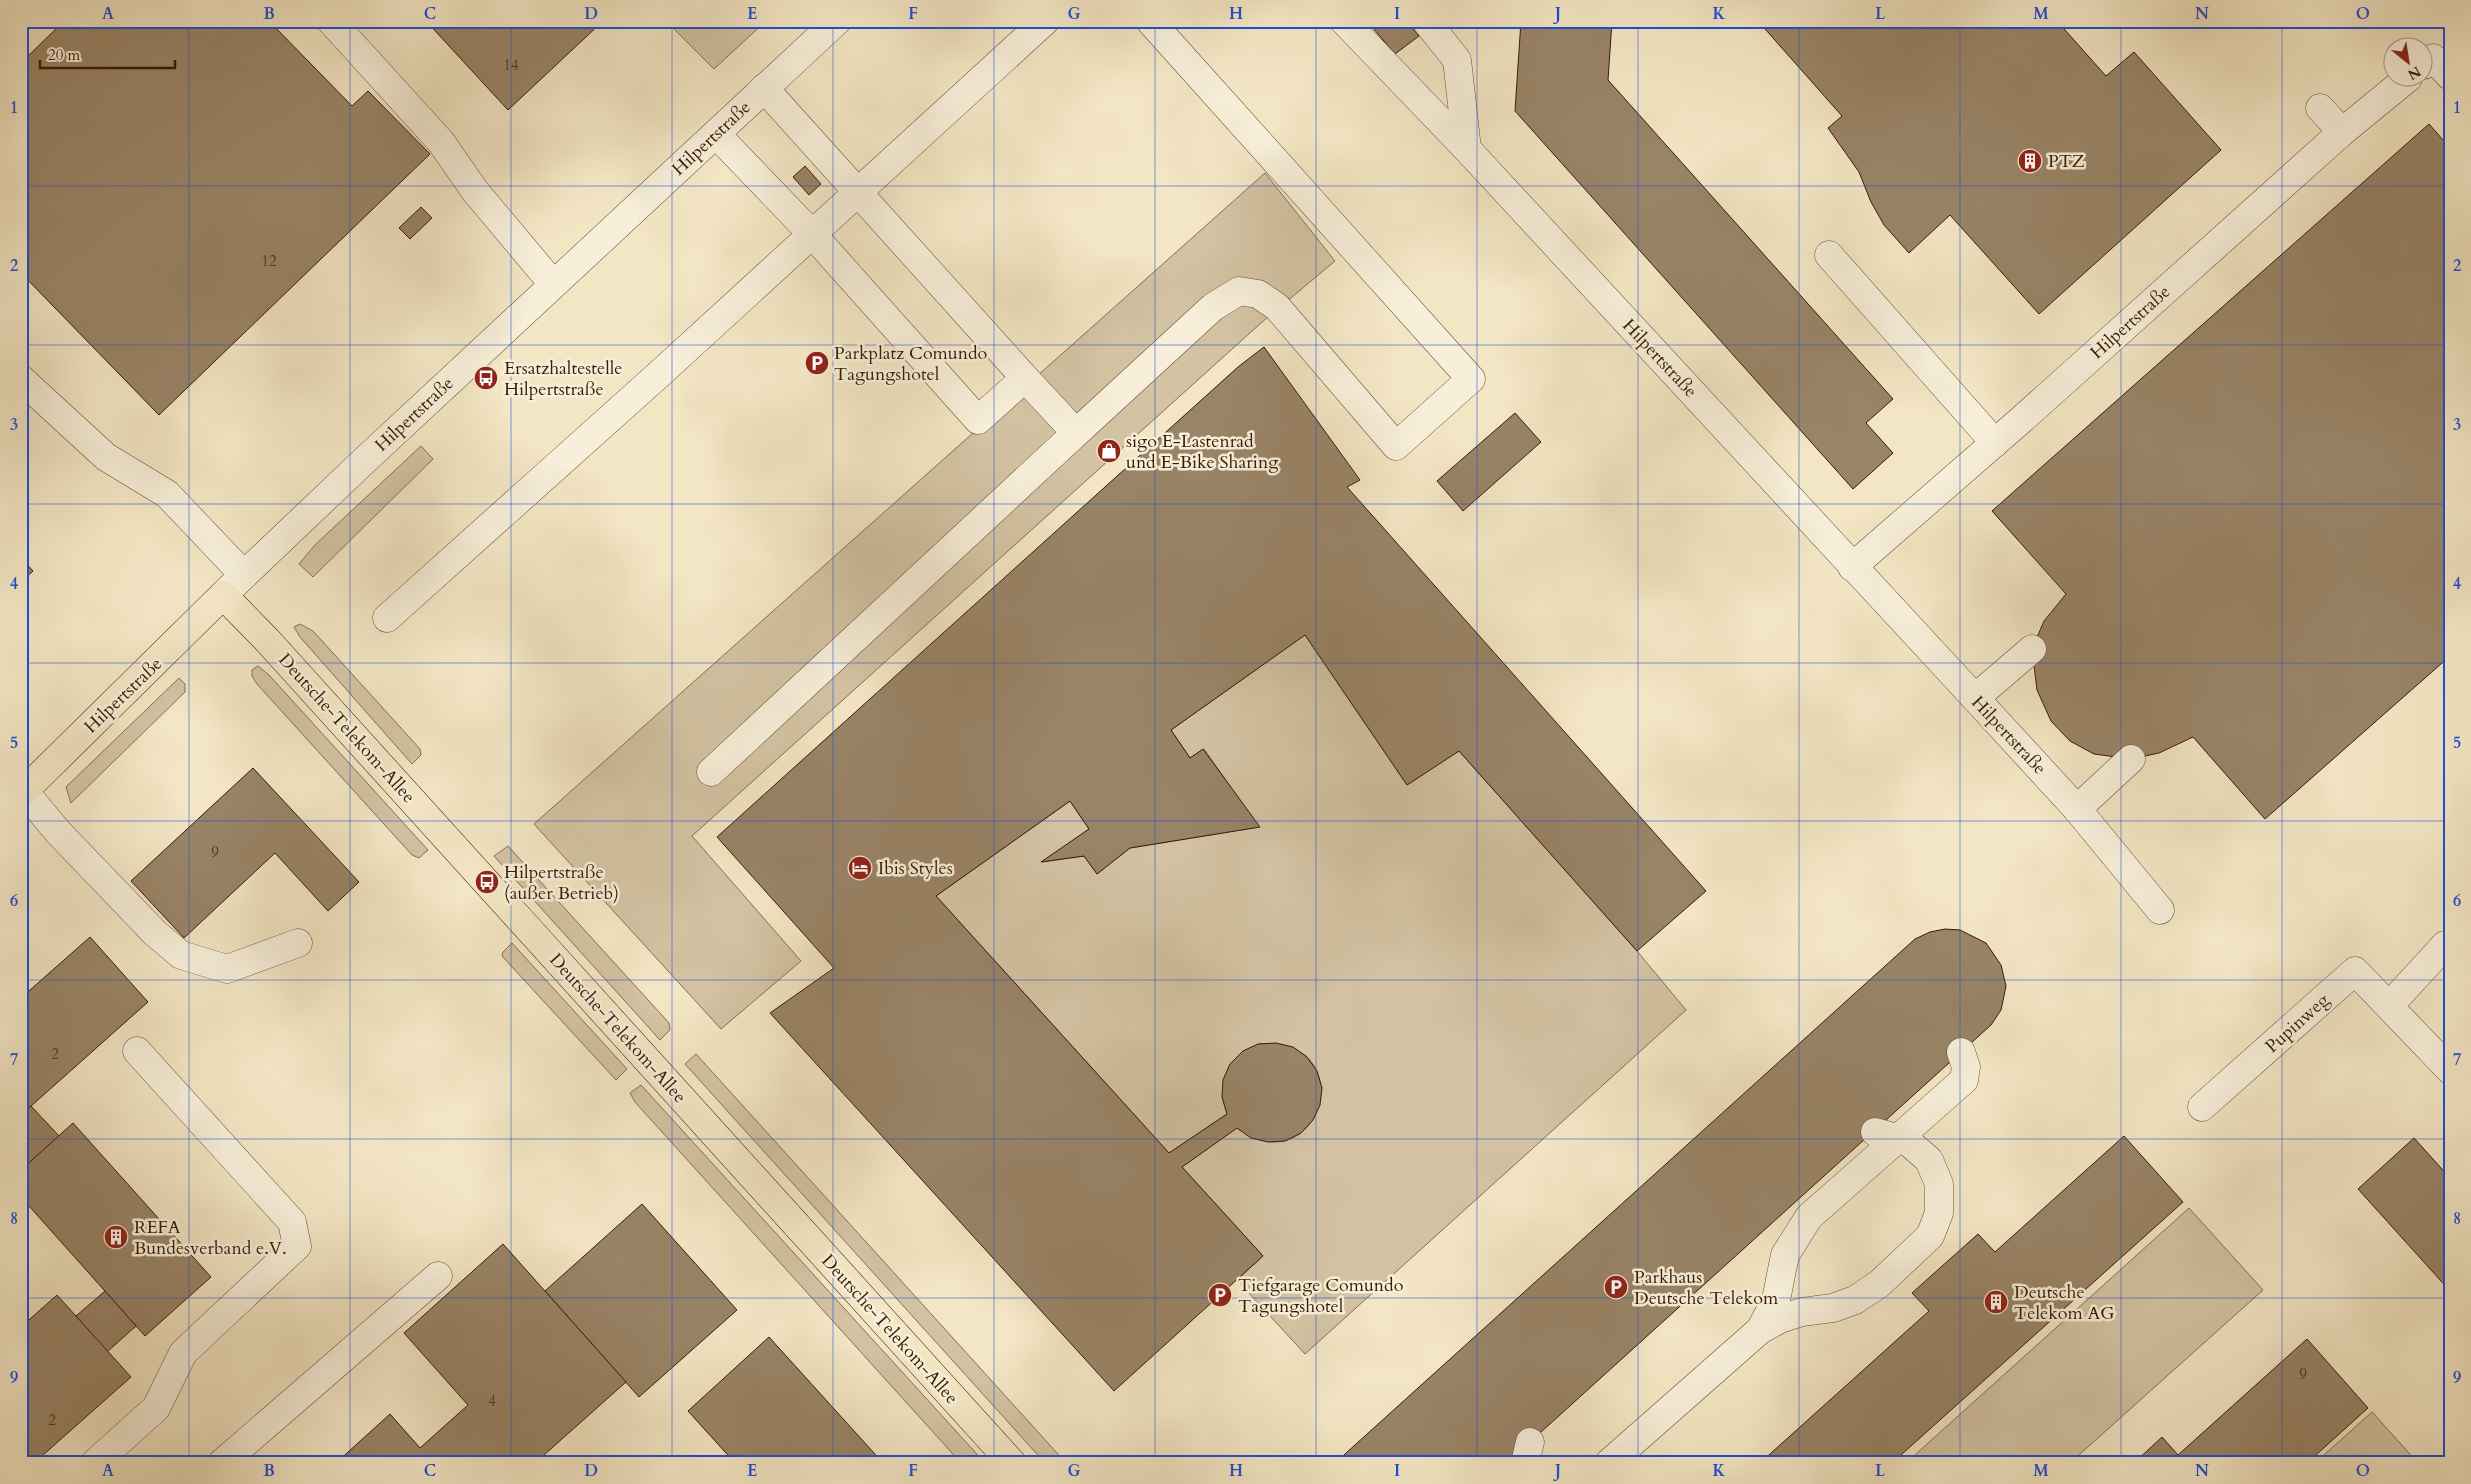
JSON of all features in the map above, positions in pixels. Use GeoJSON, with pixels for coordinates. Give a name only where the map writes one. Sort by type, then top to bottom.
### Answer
{"type":"FeatureCollection","features":[{"type":"Feature","properties":{"kind":"main road","name":"Hilpertstraße"},"geometry":{"type":"LineString","coordinates":[[23,793],[224,595]]}},
{"type":"Feature","properties":{"kind":"main road","name":"Deutsche-Telekom-Allee"},"geometry":{"type":"LineString","coordinates":[[224,595],[273,646],[1012,1463]]}},
{"type":"Feature","properties":{"kind":"street"},"geometry":{"type":"LineString","coordinates":[[331,21],[441,142],[475,192],[554,284]]}},
{"type":"Feature","properties":{"kind":"street","name":"Hilpertstraße"},"geometry":{"type":"LineString","coordinates":[[224,595],[837,21]]}},
{"type":"Feature","properties":{"kind":"street"},"geometry":{"type":"LineString","coordinates":[[387,618],[1045,21]]}},
{"type":"Feature","properties":{"kind":"street"},"geometry":{"type":"LineString","coordinates":[[711,772],[1213,307],[1239,291],[1258,294],[1277,307],[1396,446],[1471,378],[1150,21]]}},
{"type":"Feature","properties":{"kind":"street","name":"Hilpertstraße"},"geometry":{"type":"LineString","coordinates":[[1344,21],[1467,149],[2077,809],[2160,910]]}},
{"type":"Feature","properties":{"kind":"street"},"geometry":{"type":"LineString","coordinates":[[1426,21],[1457,60],[1467,149]]}},
{"type":"Feature","properties":{"kind":"street"},"geometry":{"type":"LineString","coordinates":[[2434,59],[2450,76]]}},
{"type":"Feature","properties":{"kind":"street"},"geometry":{"type":"LineString","coordinates":[[764,88],[1024,378],[1076,433]]}},
{"type":"Feature","properties":{"kind":"street","name":"Hilpertstraße"},"geometry":{"type":"LineString","coordinates":[[1852,567],[1994,443],[2342,132],[2396,88]]}},
{"type":"Feature","properties":{"kind":"street"},"geometry":{"type":"LineString","coordinates":[[2320,108],[2342,132]]}},
{"type":"Feature","properties":{"kind":"street"},"geometry":{"type":"LineString","coordinates":[[716,134],[812,234],[978,420],[1024,378]]}},
{"type":"Feature","properties":{"kind":"street"},"geometry":{"type":"LineString","coordinates":[[1829,255],[1994,443]]}},
{"type":"Feature","properties":{"kind":"street"},"geometry":{"type":"LineString","coordinates":[[21,379],[106,457],[167,494],[244,575]]}},
{"type":"Feature","properties":{"kind":"street"},"geometry":{"type":"LineString","coordinates":[[1975,698],[2032,649]]}},
{"type":"Feature","properties":{"kind":"street"},"geometry":{"type":"LineString","coordinates":[[2077,809],[2131,759]]}},
{"type":"Feature","properties":{"kind":"street"},"geometry":{"type":"LineString","coordinates":[[23,793],[155,933],[181,955],[227,969],[298,943]]}},
{"type":"Feature","properties":{"kind":"street"},"geometry":{"type":"LineString","coordinates":[[2389,1006],[2445,945]]}},
{"type":"Feature","properties":{"kind":"street","name":"Pupinweg"},"geometry":{"type":"LineString","coordinates":[[2202,1107],[2356,971],[2450,1070]]}},
{"type":"Feature","properties":{"kind":"street"},"geometry":{"type":"LineString","coordinates":[[95,1463],[156,1408],[183,1353],[297,1246],[292,1222],[137,1051]]}},
{"type":"Feature","properties":{"kind":"street"},"geometry":{"type":"LineString","coordinates":[[1760,1330],[1776,1300],[1785,1255],[1809,1217],[1886,1135],[1964,1080],[1966,1067],[1961,1052]]}},
{"type":"Feature","properties":{"kind":"street"},"geometry":{"type":"LineString","coordinates":[[1609,1463],[1760,1330],[1780,1319],[1802,1312],[1833,1308],[1855,1300],[1879,1284],[1930,1236],[1939,1213],[1939,1184],[1929,1160],[1907,1141],[1886,1135]]}},
{"type":"Feature","properties":{"kind":"street"},"geometry":{"type":"LineString","coordinates":[[222,1463],[438,1276]]}},
{"type":"Feature","properties":{"kind":"shaded area"},"geometry":{"type":"Polygon","coordinates":[[[674,21],[766,21],[714,69],[670,25],[674,21]]]}},
{"type":"Feature","properties":{"kind":"shaded area"},"geometry":{"type":"Polygon","coordinates":[[[1265,173],[1335,261],[1261,323],[692,836],[801,961],[721,1029],[534,824],[1265,173]]]}},
{"type":"Feature","properties":{"kind":"shaded area"},"geometry":{"type":"Polygon","coordinates":[[[421,446],[433,459],[313,577],[299,564],[315,545],[421,446]]]}},
{"type":"Feature","properties":{"kind":"shaded area"},"geometry":{"type":"Polygon","coordinates":[[[300,624],[313,631],[420,749],[421,755],[412,764],[300,637],[294,627],[300,624]]]}},
{"type":"Feature","properties":{"kind":"shaded area"},"geometry":{"type":"Polygon","coordinates":[[[1305,635],[1407,785],[1459,751],[1637,951],[1686,1010],[1305,1354],[1237,1280],[1263,1256],[1182,1167],[1237,1128],[1266,1141],[1291,1139],[1309,1125],[1319,1105],[1320,1082],[1311,1062],[1291,1047],[1258,1044],[1222,1097],[1227,1114],[1169,1153],[936,896],[1070,801],[1089,829],[1043,862],[1084,856],[1097,874],[1130,848],[1259,827],[1204,749],[1190,758],[1171,730],[1305,635]]]}},
{"type":"Feature","properties":{"kind":"shaded area"},"geometry":{"type":"Polygon","coordinates":[[[258,666],[269,675],[428,850],[419,858],[412,855],[257,684],[252,676],[252,670],[258,666]]]}},
{"type":"Feature","properties":{"kind":"shaded area"},"geometry":{"type":"Polygon","coordinates":[[[179,678],[185,684],[185,692],[71,803],[66,787],[179,678]]]}},
{"type":"Feature","properties":{"kind":"shaded area"},"geometry":{"type":"Polygon","coordinates":[[[508,846],[669,1023],[670,1030],[660,1040],[494,856],[508,846]]]}},
{"type":"Feature","properties":{"kind":"shaded area"},"geometry":{"type":"Polygon","coordinates":[[[512,943],[627,1069],[616,1080],[502,956],[503,952],[512,943]]]}},
{"type":"Feature","properties":{"kind":"shaded area"},"geometry":{"type":"Polygon","coordinates":[[[696,1054],[1066,1463],[1045,1463],[685,1064],[696,1054]]]}},
{"type":"Feature","properties":{"kind":"shaded area"},"geometry":{"type":"Polygon","coordinates":[[[641,1085],[985,1463],[961,1463],[635,1102],[630,1093],[641,1085]]]}},
{"type":"Feature","properties":{"kind":"shaded area"},"geometry":{"type":"Polygon","coordinates":[[[2189,1208],[2263,1290],[2070,1463],[1906,1463],[2189,1208]]]}},
{"type":"Feature","properties":{"kind":"shaded area"},"geometry":{"type":"Polygon","coordinates":[[[2372,1412],[2418,1463],[2315,1463],[2372,1412]]]}},
{"type":"Feature","properties":{"kind":"building"},"geometry":{"type":"Polygon","coordinates":[[[64,21],[269,21],[352,106],[368,91],[430,154],[159,415],[21,273],[21,63],[64,21]]]}},
{"type":"Feature","properties":{"kind":"building"},"geometry":{"type":"Polygon","coordinates":[[[426,21],[603,21],[508,110],[426,21]]]}},
{"type":"Feature","properties":{"kind":"building"},"geometry":{"type":"Polygon","coordinates":[[[1367,21],[1406,21],[1419,36],[1395,54],[1367,21]]]}},
{"type":"Feature","properties":{"kind":"building"},"geometry":{"type":"Polygon","coordinates":[[[1521,21],[1612,21],[1608,80],[1893,399],[1866,423],[1893,453],[1853,489],[1515,111],[1521,21]]]}},
{"type":"Feature","properties":{"kind":"building","name":"PTZ"},"geometry":{"type":"Polygon","coordinates":[[[1758,21],[2057,21],[2106,76],[2134,52],[2221,150],[2039,314],[1950,215],[1909,253],[1884,225],[1871,202],[1859,172],[1828,128],[1842,116],[1758,21]]]}},
{"type":"Feature","properties":{"kind":"building"},"geometry":{"type":"Polygon","coordinates":[[[2429,124],[2450,148],[2450,656],[2265,819],[2193,737],[2159,753],[2131,759],[2094,754],[2070,741],[2051,721],[2037,690],[2032,649],[2044,621],[2066,594],[1992,511],[2429,124]]]}},
{"type":"Feature","properties":{"kind":"building"},"geometry":{"type":"Polygon","coordinates":[[[805,166],[821,184],[809,195],[793,177],[805,166]]]}},
{"type":"Feature","properties":{"kind":"building"},"geometry":{"type":"Polygon","coordinates":[[[421,207],[432,218],[410,239],[399,228],[421,207]]]}},
{"type":"Feature","properties":{"kind":"building","name":"Ibis Styles"},"geometry":{"type":"Polygon","coordinates":[[[1264,347],[1360,480],[1347,487],[1706,891],[1637,951],[1459,751],[1407,785],[1305,635],[1171,730],[1190,758],[1203,749],[1260,827],[1130,848],[1097,874],[1084,856],[1041,862],[1089,829],[1070,801],[936,896],[1169,1153],[1227,1114],[1222,1097],[1223,1080],[1230,1064],[1243,1051],[1258,1044],[1276,1043],[1293,1047],[1307,1057],[1317,1071],[1322,1088],[1320,1105],[1313,1120],[1301,1133],[1285,1141],[1268,1142],[1251,1138],[1237,1128],[1182,1167],[1263,1256],[1114,1391],[770,1013],[834,968],[717,837],[1238,367],[1264,347]]]}},
{"type":"Feature","properties":{"kind":"building"},"geometry":{"type":"Polygon","coordinates":[[[1515,413],[1541,442],[1463,511],[1437,481],[1515,413]]]}},
{"type":"Feature","properties":{"kind":"building"},"geometry":{"type":"Polygon","coordinates":[[[21,558],[33,571],[21,582],[21,558]]]}},
{"type":"Feature","properties":{"kind":"building"},"geometry":{"type":"Polygon","coordinates":[[[253,768],[359,882],[328,911],[275,853],[184,938],[131,881],[253,768]]]}},
{"type":"Feature","properties":{"kind":"building","name":"Parkhaus Deutsche Telekom"},"geometry":{"type":"Polygon","coordinates":[[[1945,929],[1960,930],[1986,943],[2001,965],[2006,986],[2001,1010],[1991,1025],[1507,1463],[1335,1463],[1915,939],[1930,932],[1945,929]]]}},
{"type":"Feature","properties":{"kind":"building"},"geometry":{"type":"Polygon","coordinates":[[[90,937],[148,1002],[21,1115],[21,998],[90,937]]]}},
{"type":"Feature","properties":{"kind":"building"},"geometry":{"type":"Polygon","coordinates":[[[31,1106],[59,1136],[22,1169],[21,1115],[31,1106]]]}},
{"type":"Feature","properties":{"kind":"building","name":"REFA Bundesverband e.V."},"geometry":{"type":"Polygon","coordinates":[[[73,1123],[211,1277],[145,1336],[21,1197],[21,1170],[73,1123]]]}},
{"type":"Feature","properties":{"kind":"building","name":"Deutsche Telekom AG"},"geometry":{"type":"Polygon","coordinates":[[[2124,1136],[2183,1202],[1892,1463],[1760,1463],[1929,1311],[1912,1293],[1978,1234],[1995,1252],[2124,1136]]]}},
{"type":"Feature","properties":{"kind":"building"},"geometry":{"type":"Polygon","coordinates":[[[2414,1138],[2450,1178],[2450,1291],[2358,1189],[2414,1138]]]}},
{"type":"Feature","properties":{"kind":"building"},"geometry":{"type":"Polygon","coordinates":[[[642,1204],[737,1310],[639,1397],[545,1291],[642,1204]]]}},
{"type":"Feature","properties":{"kind":"building"},"geometry":{"type":"Polygon","coordinates":[[[503,1244],[626,1382],[535,1463],[336,1463],[390,1414],[420,1448],[468,1405],[404,1333],[503,1244]]]}},
{"type":"Feature","properties":{"kind":"building"},"geometry":{"type":"Polygon","coordinates":[[[105,1291],[136,1326],[107,1352],[76,1316],[105,1291]]]}},
{"type":"Feature","properties":{"kind":"building"},"geometry":{"type":"Polygon","coordinates":[[[57,1295],[131,1377],[34,1463],[21,1463],[21,1327],[57,1295]]]}},
{"type":"Feature","properties":{"kind":"building"},"geometry":{"type":"Polygon","coordinates":[[[769,1337],[883,1463],[735,1463],[688,1411],[769,1337]]]}},
{"type":"Feature","properties":{"kind":"building"},"geometry":{"type":"Polygon","coordinates":[[[2307,1339],[2368,1408],[2307,1463],[2134,1463],[2162,1437],[2178,1455],[2307,1339]]]}},
{"type":"Feature","properties":{"kind":"place","name":"PTZ"},"geometry":{"type":"Point","coordinates":[2030,161]}},
{"type":"Feature","properties":{"kind":"place","name":"Parkplatz Comundo Tagungshotel"},"geometry":{"type":"Point","coordinates":[817,363]}},
{"type":"Feature","properties":{"kind":"place","name":"Ersatzhaltestelle Hilpertstraße"},"geometry":{"type":"Point","coordinates":[486,378]}},
{"type":"Feature","properties":{"kind":"place","name":"sigo E-Lastenrad und E-Bike Sharing"},"geometry":{"type":"Point","coordinates":[1109,451]}},
{"type":"Feature","properties":{"kind":"place","name":"Ibis Styles"},"geometry":{"type":"Point","coordinates":[860,868]}},
{"type":"Feature","properties":{"kind":"place","name":"Hilpertstraße (außer Betrieb)"},"geometry":{"type":"Point","coordinates":[487,882]}},
{"type":"Feature","properties":{"kind":"place","name":"REFA Bundesverband e.V."},"geometry":{"type":"Point","coordinates":[116,1237]}},
{"type":"Feature","properties":{"kind":"place","name":"Parkhaus Deutsche Telekom"},"geometry":{"type":"Point","coordinates":[1616,1287]}},
{"type":"Feature","properties":{"kind":"place","name":"Tiefgarage Comundo Tagungshotel"},"geometry":{"type":"Point","coordinates":[1220,1295]}},
{"type":"Feature","properties":{"kind":"place","name":"Deutsche Telekom AG"},"geometry":{"type":"Point","coordinates":[1996,1302]}}]}
